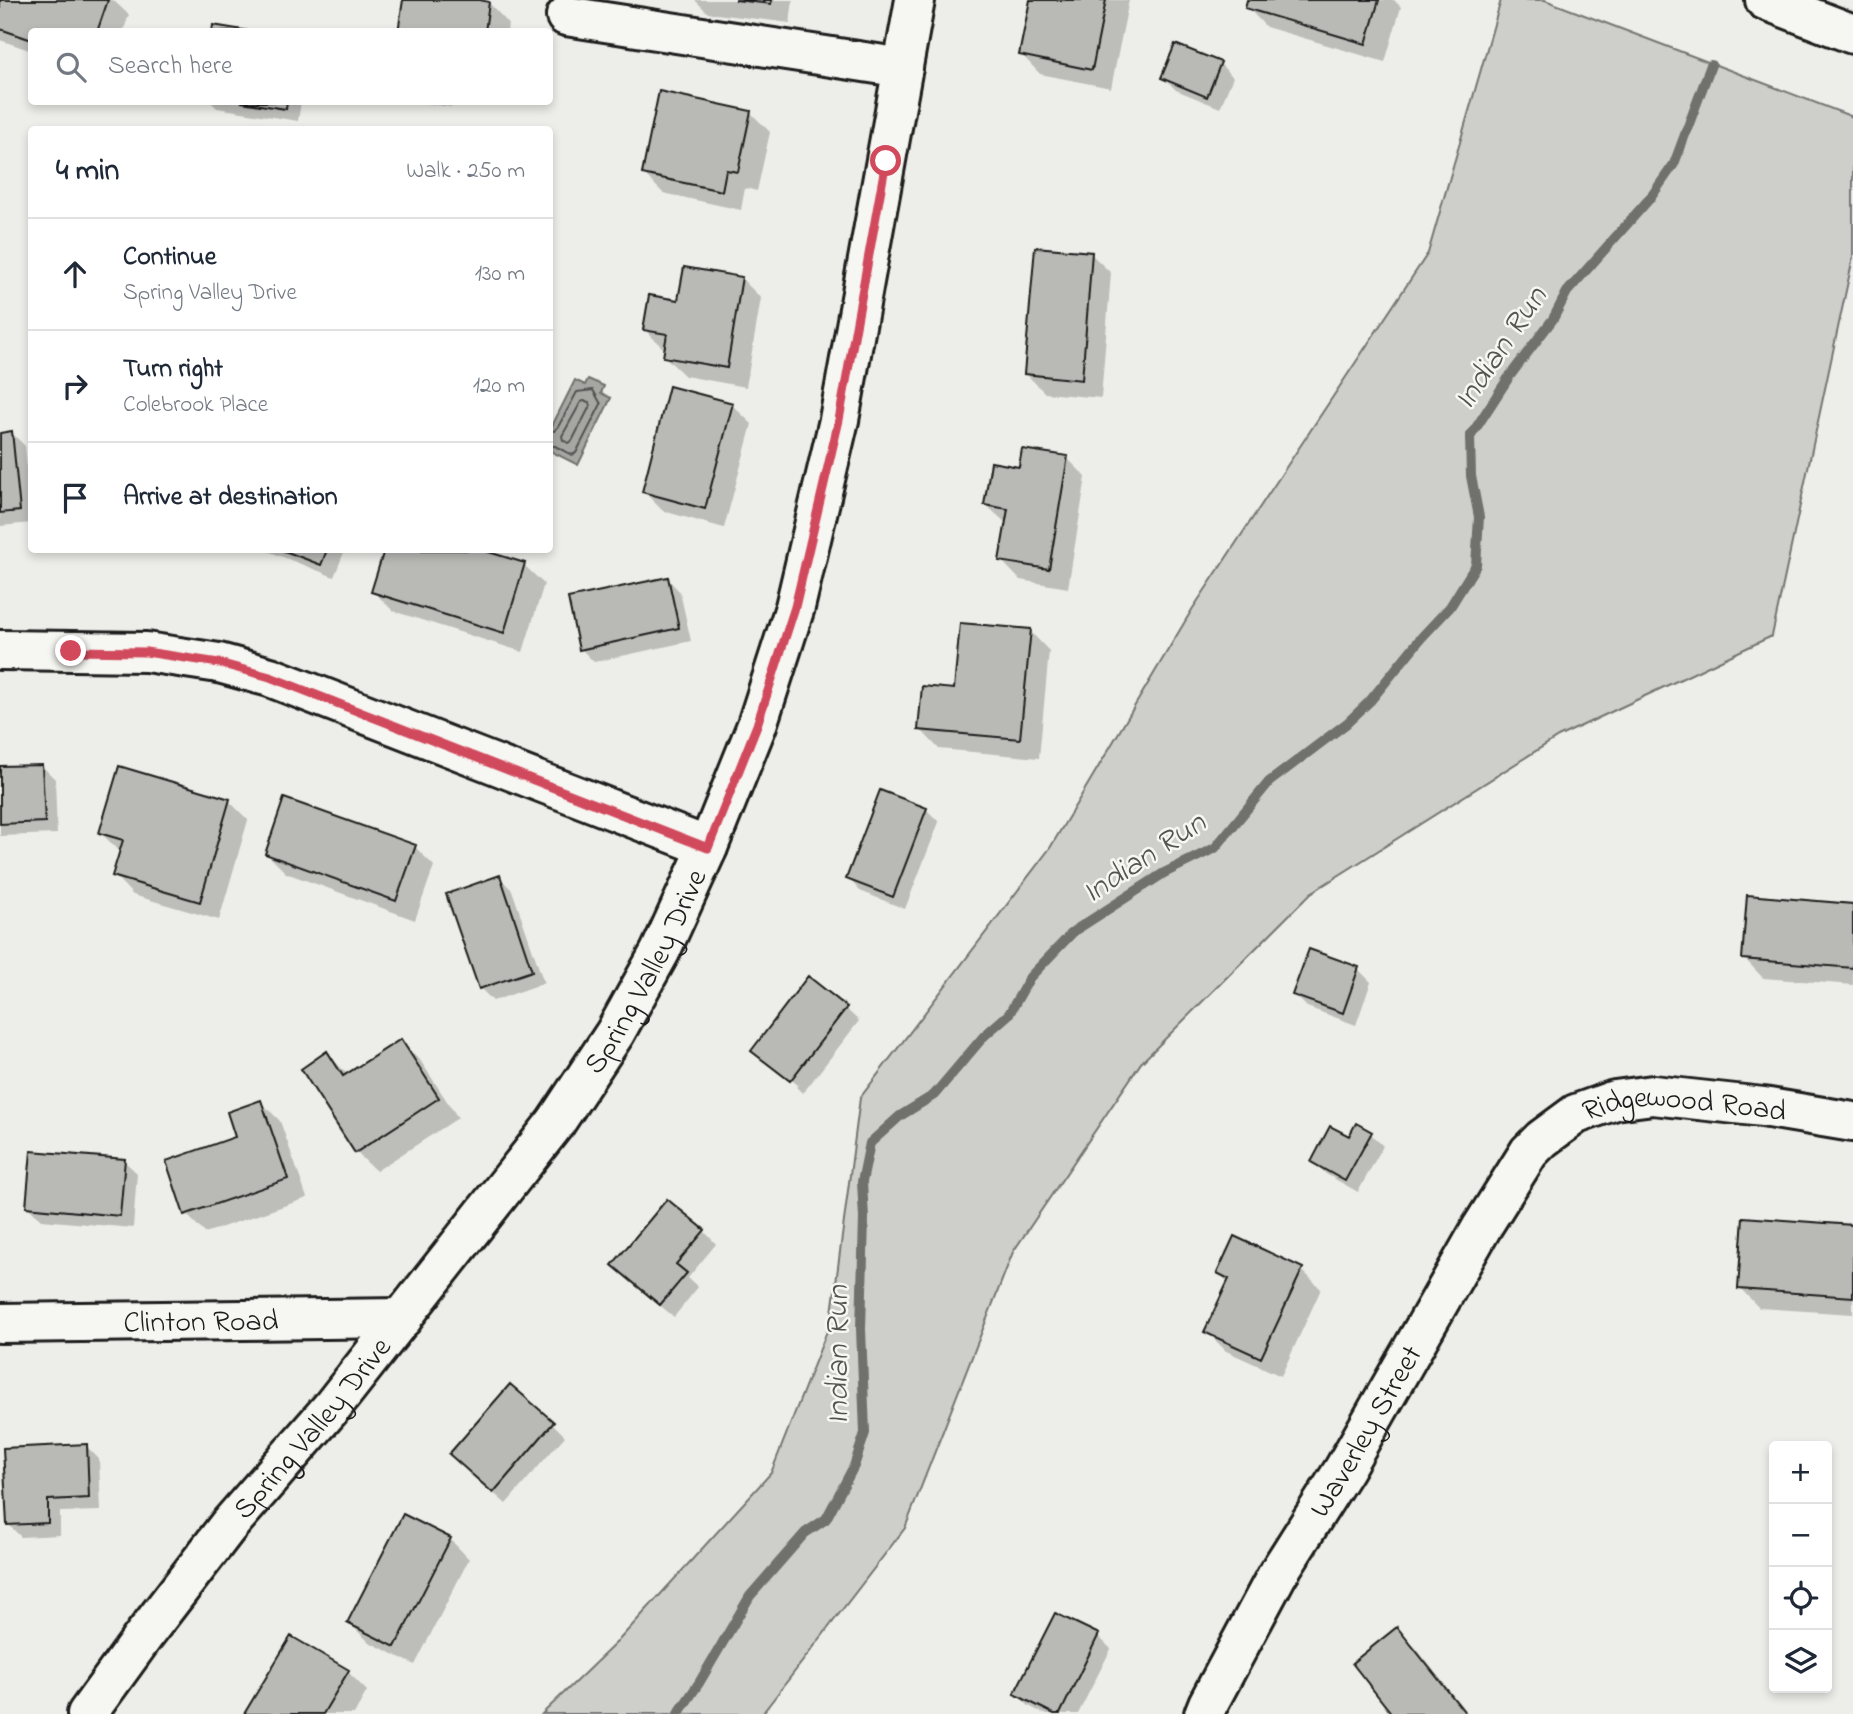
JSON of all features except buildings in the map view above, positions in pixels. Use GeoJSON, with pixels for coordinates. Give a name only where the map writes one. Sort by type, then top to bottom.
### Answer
{"type":"FeatureCollection","features":[{"type":"Feature","properties":{"kind":"street","name":"Spring Valley Drive"},"geometry":{"type":"LineString","coordinates":[[87,1714],[228,1526],[331,1408],[556,1122],[615,1033],[660,952],[708,848],[757,725],[795,607],[839,420],[915,0]]}},
{"type":"Feature","properties":{"kind":"street"},"geometry":{"type":"LineString","coordinates":[[1765,0],[1853,34]]}},
{"type":"Feature","properties":{"kind":"street"},"geometry":{"type":"LineString","coordinates":[[566,16],[903,68]]}},
{"type":"Feature","properties":{"kind":"street"},"geometry":{"type":"LineString","coordinates":[[0,650],[146,652],[219,663],[270,677],[708,848]]}},
{"type":"Feature","properties":{"kind":"street","name":"Ridgewood Road"},"geometry":{"type":"LineString","coordinates":[[1530,1152],[1542,1139],[1576,1114],[1615,1100],[1653,1095],[1763,1107],[1853,1122]]}},
{"type":"Feature","properties":{"kind":"street","name":"Waverley Street"},"geometry":{"type":"LineString","coordinates":[[1204,1714],[1277,1575],[1344,1469],[1482,1227],[1530,1152]]}},
{"type":"Feature","properties":{"kind":"street","name":"Clinton Road"},"geometry":{"type":"LineString","coordinates":[[0,1323],[403,1318]]}},
{"type":"Feature","properties":{"kind":"shaded area"},"geometry":{"type":"Polygon","coordinates":[[[1501,0],[1545,0],[1853,117],[1853,258],[1772,636],[1558,737],[1311,893],[1141,1063],[1013,1252],[905,1528],[762,1714],[542,1714],[618,1641],[771,1473],[831,1321],[860,1098],[1050,848],[1193,608],[1428,253],[1501,0]]]}},
{"type":"Feature","properties":{"kind":"water"},"geometry":{"type":"Polygon","coordinates":[[[588,379],[604,386],[601,393],[611,398],[578,465],[553,452],[553,424],[575,380],[585,385],[588,379]]]}},
{"type":"Feature","properties":{"kind":"waterway","name":"Indian Run"},"geometry":{"type":"LineString","coordinates":[[678,1714],[750,1596],[805,1533],[826,1519],[854,1466],[865,1433],[861,1329],[864,1218],[862,1182],[870,1143],[900,1116],[934,1095],[984,1036],[1009,1014],[1030,977],[1074,931],[1164,873],[1215,848],[1269,782],[1347,723],[1370,701],[1450,607],[1476,565],[1479,517],[1471,476],[1470,437],[1509,377],[1553,319],[1567,292],[1651,197],[1674,164],[1711,65]]}},
{"type":"Feature","properties":{"kind":"route"},"geometry":{"type":"LineString","coordinates":[[71,651],[146,652],[219,663],[270,677],[708,848],[757,725],[795,607],[839,420],[886,161]]}}]}
